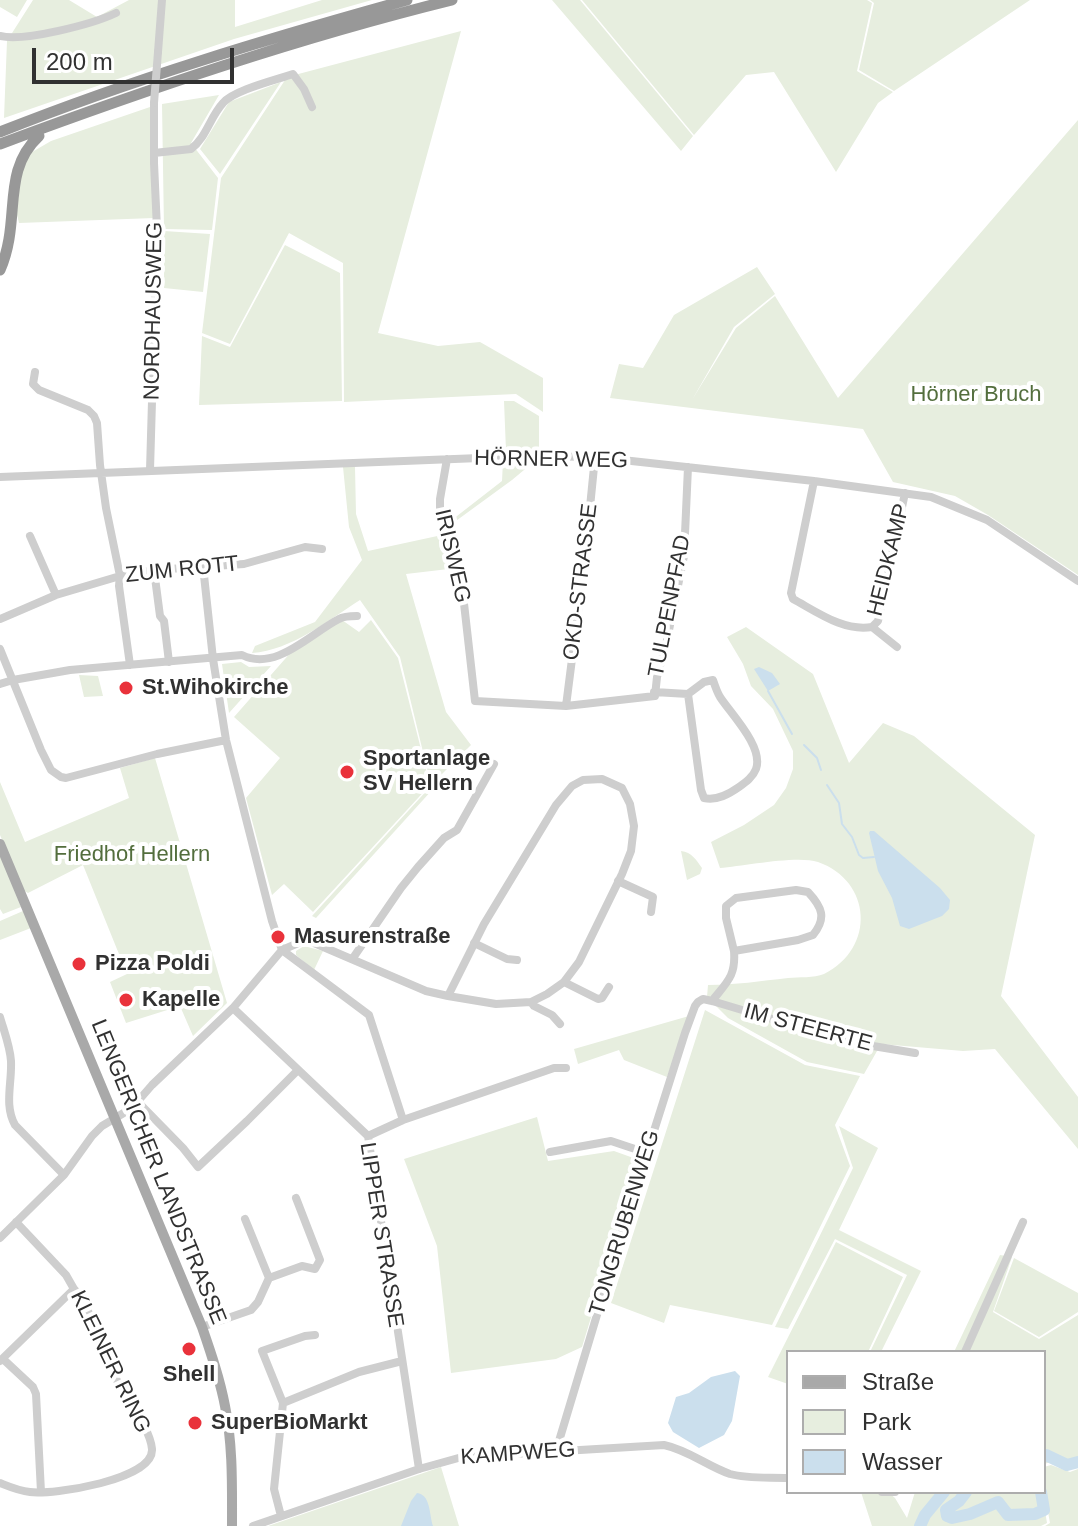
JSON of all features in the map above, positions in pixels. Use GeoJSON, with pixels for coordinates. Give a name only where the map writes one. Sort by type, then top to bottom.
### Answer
{"type":"FeatureCollection","features":[{"type":"Feature","properties":{"kind":"highway"},"geometry":{"type":"LineString","coordinates":[[0,132],[210,57],[407,0]]}},
{"type":"Feature","properties":{"kind":"highway"},"geometry":{"type":"LineString","coordinates":[[0,144],[285,46],[452,0]]}},
{"type":"Feature","properties":{"kind":"highway"},"geometry":{"type":"LineString","coordinates":[[5,169],[21,148],[33,139],[80,115]]}},
{"type":"Feature","properties":{"kind":"highway"},"geometry":{"type":"LineString","coordinates":[[0,270],[7,249],[1,194]]}},
{"type":"Feature","properties":{"kind":"highway"},"geometry":{"type":"LineString","coordinates":[[0,225],[6,239]]}},
{"type":"Feature","properties":{"kind":"main road","name":"LENGERICHER LANDSTRASSE"},"geometry":{"type":"LineString","coordinates":[[0,844],[202,1327],[219,1376],[230,1443],[232,1526]]}},
{"type":"Feature","properties":{"kind":"street","name":"NORDHAUSWEG"},"geometry":{"type":"LineString","coordinates":[[150,470],[157,229],[154,103],[162,0]]}},
{"type":"Feature","properties":{"kind":"street"},"geometry":{"type":"LineString","coordinates":[[0,36],[18,38],[71,28],[116,13]]}},
{"type":"Feature","properties":{"kind":"street"},"geometry":{"type":"LineString","coordinates":[[154,153],[191,149],[230,96],[293,74],[312,107]]}},
{"type":"Feature","properties":{"kind":"street"},"geometry":{"type":"LineString","coordinates":[[35,372],[33,384],[39,390],[88,410],[97,423],[100,465],[120,576],[130,665]]}},
{"type":"Feature","properties":{"kind":"street","name":"HÖRNER WEG"},"geometry":{"type":"LineString","coordinates":[[0,477],[530,456],[595,457],[932,497],[987,520],[1078,581]]}},
{"type":"Feature","properties":{"kind":"street","name":"OKD-STRASSE"},"geometry":{"type":"LineString","coordinates":[[566,706],[595,457]]}},
{"type":"Feature","properties":{"kind":"street","name":"IRISWEG"},"geometry":{"type":"LineString","coordinates":[[447,459],[440,515],[460,568],[475,701],[566,706]]}},
{"type":"Feature","properties":{"kind":"street","name":"TULPENPFAD"},"geometry":{"type":"LineString","coordinates":[[655,694],[684,556],[688,467]]}},
{"type":"Feature","properties":{"kind":"street","name":"HEIDKAMP"},"geometry":{"type":"LineString","coordinates":[[814,481],[791,593],[793,599],[840,623],[864,628],[872,627],[878,621],[905,493]]}},
{"type":"Feature","properties":{"kind":"street"},"geometry":{"type":"LineString","coordinates":[[30,536],[56,595]]}},
{"type":"Feature","properties":{"kind":"street","name":"ZUM ROTT"},"geometry":{"type":"LineString","coordinates":[[0,619],[56,595],[120,576],[154,570],[244,564],[305,547],[322,549]]}},
{"type":"Feature","properties":{"kind":"street"},"geometry":{"type":"LineString","coordinates":[[203,566],[226,740],[282,950],[369,1015],[403,1120]]}},
{"type":"Feature","properties":{"kind":"street"},"geometry":{"type":"LineString","coordinates":[[154,570],[169,662]]}},
{"type":"Feature","properties":{"kind":"street"},"geometry":{"type":"LineString","coordinates":[[0,684],[70,670],[242,655],[249,659],[268,658],[306,640],[342,617],[357,616]]}},
{"type":"Feature","properties":{"kind":"street","name":"HEIDKAMP"},"geometry":{"type":"LineString","coordinates":[[872,627],[897,647]]}},
{"type":"Feature","properties":{"kind":"street"},"geometry":{"type":"LineString","coordinates":[[0,649],[41,750],[51,770],[61,777],[226,740]]}},
{"type":"Feature","properties":{"kind":"street"},"geometry":{"type":"LineString","coordinates":[[566,706],[655,694],[688,694],[704,682],[713,680],[757,757],[757,767],[751,778],[713,800],[704,798],[701,790],[688,694]]}},
{"type":"Feature","properties":{"kind":"street"},"geometry":{"type":"LineString","coordinates":[[353,958],[401,888],[444,838],[457,830],[494,764]]}},
{"type":"Feature","properties":{"kind":"street"},"geometry":{"type":"LineString","coordinates":[[0,1238],[64,1175],[92,1136],[102,1126],[127,1113],[233,1008],[282,950],[303,941],[314,943],[426,991],[448,996],[496,1004],[531,1002],[564,982],[579,962],[631,851],[634,826],[630,804],[622,788],[602,779],[583,780],[572,786],[556,805],[474,943],[448,996]]}},
{"type":"Feature","properties":{"kind":"street"},"geometry":{"type":"LineString","coordinates":[[618,881],[653,897],[651,912]]}},
{"type":"Feature","properties":{"kind":"street"},"geometry":{"type":"LineString","coordinates":[[796,890],[808,892],[821,910],[821,923],[813,935],[734,951],[726,906],[736,898],[796,890]]}},
{"type":"Feature","properties":{"kind":"street"},"geometry":{"type":"LineString","coordinates":[[474,943],[507,959],[517,960]]}},
{"type":"Feature","properties":{"kind":"street","name":"TONGRUBENWEG"},"geometry":{"type":"LineString","coordinates":[[556,1451],[695,1006],[708,1000],[730,979],[735,966],[734,951]]}},
{"type":"Feature","properties":{"kind":"street"},"geometry":{"type":"LineString","coordinates":[[564,982],[598,999],[609,987]]}},
{"type":"Feature","properties":{"kind":"street","name":"IM STEERTE"},"geometry":{"type":"LineString","coordinates":[[708,1000],[849,1042],[915,1053]]}},
{"type":"Feature","properties":{"kind":"street"},"geometry":{"type":"LineString","coordinates":[[531,1002],[560,1024]]}},
{"type":"Feature","properties":{"kind":"street","name":"LIPPER STRASSE"},"geometry":{"type":"LineString","coordinates":[[233,1008],[368,1136],[419,1469]]}},
{"type":"Feature","properties":{"kind":"street"},"geometry":{"type":"LineString","coordinates":[[0,1017],[11,1059],[10,1116],[64,1175]]}},
{"type":"Feature","properties":{"kind":"street"},"geometry":{"type":"LineString","coordinates":[[368,1136],[403,1120],[554,1068],[566,1068]]}},
{"type":"Feature","properties":{"kind":"street"},"geometry":{"type":"LineString","coordinates":[[138,1102],[198,1167],[298,1070]]}},
{"type":"Feature","properties":{"kind":"street"},"geometry":{"type":"LineString","coordinates":[[550,1152],[611,1141],[647,1153]]}},
{"type":"Feature","properties":{"kind":"street"},"geometry":{"type":"LineString","coordinates":[[202,1327],[251,1310],[269,1278],[302,1266],[315,1269],[320,1260],[296,1198]]}},
{"type":"Feature","properties":{"kind":"street"},"geometry":{"type":"LineString","coordinates":[[245,1219],[269,1278]]}},
{"type":"Feature","properties":{"kind":"street","name":"KLEINER RING"},"geometry":{"type":"LineString","coordinates":[[0,1483],[16,1490],[41,1492],[86,1487],[141,1469],[152,1449],[138,1412],[118,1383],[83,1299],[66,1275],[16,1222]]}},
{"type":"Feature","properties":{"kind":"street"},"geometry":{"type":"LineString","coordinates":[[966,1350],[1023,1222]]}},
{"type":"Feature","properties":{"kind":"street"},"geometry":{"type":"LineString","coordinates":[[41,1492],[36,1394],[33,1387],[2,1360],[74,1289]]}},
{"type":"Feature","properties":{"kind":"street"},"geometry":{"type":"LineString","coordinates":[[281,1516],[274,1489],[283,1403],[262,1351],[315,1335]]}},
{"type":"Feature","properties":{"kind":"street"},"geometry":{"type":"LineString","coordinates":[[283,1403],[359,1372],[402,1361]]}},
{"type":"Feature","properties":{"kind":"street","name":"KAMPWEG"},"geometry":{"type":"LineString","coordinates":[[253,1526],[462,1457],[664,1445],[730,1474],[786,1478]]}},
{"type":"Feature","properties":{"kind":"green space"},"geometry":{"type":"Polygon","coordinates":[[[0,0],[27,0],[17,17],[0,7],[0,0]]]}},
{"type":"Feature","properties":{"kind":"green space"},"geometry":{"type":"Polygon","coordinates":[[[33,0],[69,0],[97,17],[129,0],[235,0],[235,27],[322,0],[372,0],[234,39],[4,118],[7,41],[33,0]]]}},
{"type":"Feature","properties":{"kind":"green space"},"geometry":{"type":"Polygon","coordinates":[[[552,0],[580,0],[693,136],[681,151],[552,0]]]}},
{"type":"Feature","properties":{"kind":"green space"},"geometry":{"type":"Polygon","coordinates":[[[582,0],[867,0],[872,3],[857,71],[893,92],[878,103],[836,172],[774,72],[746,75],[694,135],[582,0]]]}},
{"type":"Feature","properties":{"kind":"green space"},"geometry":{"type":"Polygon","coordinates":[[[870,0],[1030,0],[894,91],[859,70],[874,3],[870,0]]]}},
{"type":"Feature","properties":{"kind":"green space"},"geometry":{"type":"Polygon","coordinates":[[[461,31],[378,333],[438,346],[480,342],[543,378],[543,412],[516,394],[344,402],[343,263],[289,233],[230,344],[202,333],[221,178],[287,77],[461,31]]]}},
{"type":"Feature","properties":{"kind":"green space"},"geometry":{"type":"Polygon","coordinates":[[[281,82],[220,174],[200,149],[229,102],[281,82]]]}},
{"type":"Feature","properties":{"kind":"green space"},"geometry":{"type":"Polygon","coordinates":[[[219,95],[191,143],[218,178],[212,230],[164,229],[162,104],[219,95]]]}},
{"type":"Feature","properties":{"kind":"green space"},"geometry":{"type":"Polygon","coordinates":[[[150,107],[154,218],[19,223],[13,198],[27,155],[51,141],[150,107]]]}},
{"type":"Feature","properties":{"kind":"green space","name":"Hörner Bruch"},"geometry":{"type":"Polygon","coordinates":[[[1078,120],[1078,575],[955,496],[893,482],[863,429],[610,398],[619,364],[643,368],[674,315],[757,267],[775,294],[734,327],[692,400],[736,328],[775,296],[838,398],[1078,120]]]}},
{"type":"Feature","properties":{"kind":"green space"},"geometry":{"type":"Polygon","coordinates":[[[164,231],[210,234],[203,292],[164,288],[164,231]]]}},
{"type":"Feature","properties":{"kind":"green space"},"geometry":{"type":"Polygon","coordinates":[[[285,245],[340,273],[342,401],[199,405],[202,336],[230,347],[285,245]]]}},
{"type":"Feature","properties":{"kind":"green space"},"geometry":{"type":"Polygon","coordinates":[[[504,401],[514,401],[539,416],[539,450],[506,451],[504,401]]]}},
{"type":"Feature","properties":{"kind":"green space"},"geometry":{"type":"Polygon","coordinates":[[[536,460],[449,526],[448,523],[502,481],[503,461],[536,460]]]}},
{"type":"Feature","properties":{"kind":"green space"},"geometry":{"type":"Polygon","coordinates":[[[343,467],[355,467],[356,514],[368,551],[442,535],[457,568],[406,574],[446,712],[471,745],[431,785],[400,657],[360,600],[295,640],[267,651],[252,653],[255,646],[315,622],[362,560],[349,527],[343,467]]]}},
{"type":"Feature","properties":{"kind":"green space","name":"Sportanlage SV Hellern"},"geometry":{"type":"Polygon","coordinates":[[[342,620],[359,632],[371,620],[398,658],[430,785],[313,912],[284,884],[272,895],[246,798],[280,758],[234,717],[292,651],[342,620]]]}},
{"type":"Feature","properties":{"kind":"green space"},"geometry":{"type":"Polygon","coordinates":[[[746,627],[813,674],[849,763],[883,723],[914,736],[1035,835],[1001,996],[1078,1097],[1078,1149],[995,1049],[963,1051],[881,1044],[864,1074],[807,1062],[728,1018],[707,997],[708,985],[824,974],[841,963],[853,948],[861,915],[849,884],[836,871],[818,862],[784,860],[720,868],[711,842],[774,805],[786,788],[793,769],[793,751],[773,709],[751,686],[743,664],[727,637],[746,627]]]}},
{"type":"Feature","properties":{"kind":"green space"},"geometry":{"type":"Polygon","coordinates":[[[241,662],[249,667],[271,666],[229,713],[222,664],[241,662]]]}},
{"type":"Feature","properties":{"kind":"green space"},"geometry":{"type":"Polygon","coordinates":[[[79,675],[98,676],[103,696],[84,697],[79,675]]]}},
{"type":"Feature","properties":{"kind":"green space","name":"Friedhof Hellern"},"geometry":{"type":"Polygon","coordinates":[[[155,758],[227,1003],[193,1036],[180,1006],[126,1023],[110,982],[127,974],[83,865],[28,893],[23,890],[0,835],[0,782],[25,842],[129,798],[120,768],[155,758]]]}},
{"type":"Feature","properties":{"kind":"green space"},"geometry":{"type":"Polygon","coordinates":[[[430,787],[433,789],[316,918],[312,916],[430,787]]]}},
{"type":"Feature","properties":{"kind":"green space"},"geometry":{"type":"Polygon","coordinates":[[[681,851],[696,859],[702,868],[700,874],[687,880],[681,851]]]}},
{"type":"Feature","properties":{"kind":"green space"},"geometry":{"type":"Polygon","coordinates":[[[0,854],[21,907],[3,914],[0,909],[0,854]]]}},
{"type":"Feature","properties":{"kind":"green space"},"geometry":{"type":"Polygon","coordinates":[[[23,911],[31,928],[0,940],[0,921],[23,911]]]}},
{"type":"Feature","properties":{"kind":"green space"},"geometry":{"type":"Polygon","coordinates":[[[304,946],[323,951],[314,970],[296,955],[296,951],[304,946]]]}},
{"type":"Feature","properties":{"kind":"green space"},"geometry":{"type":"Polygon","coordinates":[[[705,1010],[805,1065],[860,1076],[835,1125],[850,1166],[772,1325],[670,1305],[664,1323],[611,1303],[705,1010]]]}},
{"type":"Feature","properties":{"kind":"green space"},"geometry":{"type":"Polygon","coordinates":[[[689,1016],[667,1077],[624,1060],[619,1050],[578,1064],[574,1049],[689,1016]]]}},
{"type":"Feature","properties":{"kind":"green space"},"geometry":{"type":"Polygon","coordinates":[[[537,1117],[548,1161],[614,1151],[639,1160],[582,1347],[556,1359],[451,1373],[437,1246],[404,1159],[537,1117]]]}},
{"type":"Feature","properties":{"kind":"green space"},"geometry":{"type":"Polygon","coordinates":[[[839,1126],[878,1148],[839,1230],[921,1271],[882,1350],[871,1350],[907,1275],[835,1239],[788,1329],[775,1327],[853,1168],[839,1126]]]}},
{"type":"Feature","properties":{"kind":"green space"},"geometry":{"type":"Polygon","coordinates":[[[836,1242],[903,1277],[869,1350],[786,1350],[786,1383],[768,1377],[836,1242]]]}},
{"type":"Feature","properties":{"kind":"green space"},"geometry":{"type":"Polygon","coordinates":[[[1000,1255],[1012,1257],[993,1312],[1039,1339],[1078,1315],[1078,1466],[1070,1469],[1051,1462],[1046,1463],[1046,1350],[955,1350],[1000,1255]]]}},
{"type":"Feature","properties":{"kind":"green space"},"geometry":{"type":"Polygon","coordinates":[[[1014,1258],[1078,1293],[1078,1312],[1039,1337],[994,1311],[1014,1258]]]}},
{"type":"Feature","properties":{"kind":"green space"},"geometry":{"type":"Polygon","coordinates":[[[1051,1465],[1070,1472],[1078,1469],[1078,1526],[1045,1526],[1050,1523],[1045,1494],[1046,1466],[1051,1465]]]}},
{"type":"Feature","properties":{"kind":"green space"},"geometry":{"type":"Polygon","coordinates":[[[441,1467],[459,1526],[268,1526],[441,1467]]]}},
{"type":"Feature","properties":{"kind":"green space"},"geometry":{"type":"Polygon","coordinates":[[[862,1494],[890,1494],[907,1518],[914,1494],[1042,1494],[1047,1523],[1041,1526],[872,1526],[862,1494]]]}},
{"type":"Feature","properties":{"kind":"water"},"geometry":{"type":"Polygon","coordinates":[[[759,667],[772,673],[780,684],[768,691],[754,669],[759,667]]]}},
{"type":"Feature","properties":{"kind":"water"},"geometry":{"type":"Polygon","coordinates":[[[870,831],[874,831],[940,888],[950,900],[949,909],[942,916],[909,929],[900,926],[892,898],[878,871],[870,831]]]}},
{"type":"Feature","properties":{"kind":"water"},"geometry":{"type":"Polygon","coordinates":[[[735,1371],[740,1376],[732,1421],[724,1435],[699,1448],[673,1432],[668,1423],[676,1397],[689,1393],[711,1377],[735,1371]]]}},
{"type":"Feature","properties":{"kind":"water"},"geometry":{"type":"Polygon","coordinates":[[[417,1493],[427,1501],[433,1526],[401,1526],[411,1501],[417,1493]]]}},
{"type":"Feature","properties":{"kind":"waterway"},"geometry":{"type":"LineString","coordinates":[[768,691],[792,734]]}},
{"type":"Feature","properties":{"kind":"waterway"},"geometry":{"type":"LineString","coordinates":[[804,745],[817,758],[821,770]]}},
{"type":"Feature","properties":{"kind":"waterway"},"geometry":{"type":"LineString","coordinates":[[827,785],[839,803],[842,824],[852,837],[859,855],[863,858],[874,857]]}},
{"type":"Feature","properties":{"kind":"waterway"},"geometry":{"type":"LineString","coordinates":[[1046,1455],[1067,1465],[1078,1462]]}},
{"type":"Feature","properties":{"kind":"waterway"},"geometry":{"type":"LineString","coordinates":[[920,1526],[942,1494]]}},
{"type":"Feature","properties":{"kind":"waterway"},"geometry":{"type":"LineString","coordinates":[[964,1494],[946,1510],[947,1516],[952,1518],[970,1514],[998,1502],[1008,1515],[1035,1514],[1044,1510],[1041,1494]]}},
{"type":"Feature","properties":{"kind":"place","name":"St.Wihokirche"},"geometry":{"type":"Point","coordinates":[126,688]}},
{"type":"Feature","properties":{"kind":"place","name":"Sportanlage SV Hellern"},"geometry":{"type":"Point","coordinates":[347,772]}},
{"type":"Feature","properties":{"kind":"place","name":"Masurenstraße"},"geometry":{"type":"Point","coordinates":[278,937]}},
{"type":"Feature","properties":{"kind":"place","name":"Pizza Poldi"},"geometry":{"type":"Point","coordinates":[79,964]}},
{"type":"Feature","properties":{"kind":"place","name":"Kapelle"},"geometry":{"type":"Point","coordinates":[126,1000]}},
{"type":"Feature","properties":{"kind":"place","name":"Shell"},"geometry":{"type":"Point","coordinates":[189,1349]}},
{"type":"Feature","properties":{"kind":"place","name":"SuperBioMarkt"},"geometry":{"type":"Point","coordinates":[195,1423]}}]}
